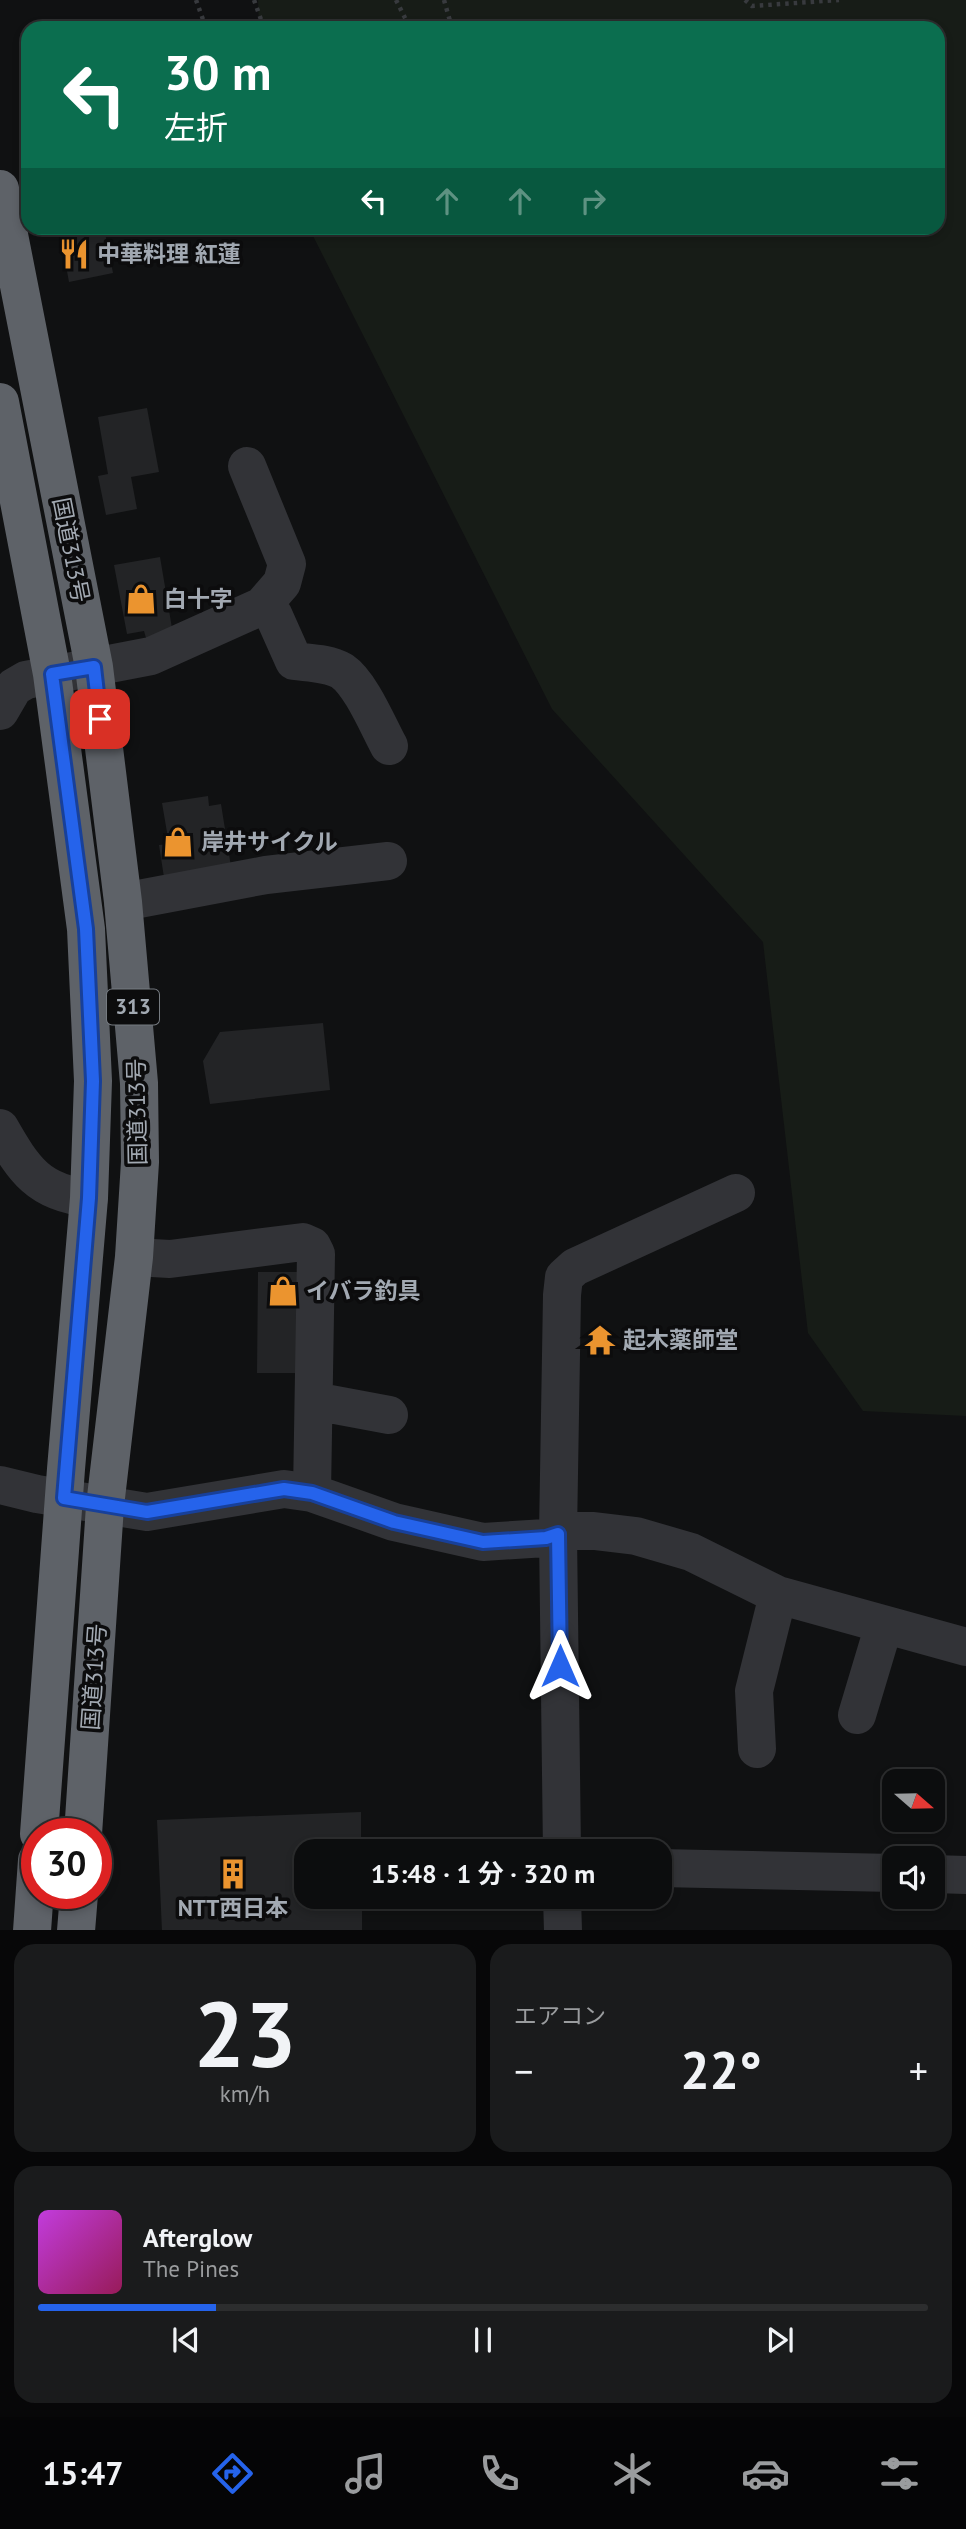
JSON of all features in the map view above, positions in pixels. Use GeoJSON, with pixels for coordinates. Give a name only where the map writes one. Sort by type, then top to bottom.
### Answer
{"type":"FeatureCollection","features":[{"type":"Feature","properties":{"kind":"highway","name":"国道313号"},"geometry":{"type":"LineString","coordinates":[[0,189],[94,667],[123,902],[139,1083],[140,1162],[134,1257],[105,1506],[84,1818]]}},
{"type":"Feature","properties":{"kind":"highway","name":"国道313号"},"geometry":{"type":"LineString","coordinates":[[0,402],[52,674],[86,929],[93,1081],[89,1198],[40,1818]]}},
{"type":"Feature","properties":{"kind":"highway"},"geometry":{"type":"LineString","coordinates":[[32,1930],[34,1909]]}},
{"type":"Feature","properties":{"kind":"highway"},"geometry":{"type":"LineString","coordinates":[[76,1930],[78,1909]]}},
{"type":"Feature","properties":{"kind":"street"},"geometry":{"type":"LineString","coordinates":[[0,711],[13,687],[26,680],[151,656],[262,606],[282,583],[287,564],[247,466]]}},
{"type":"Feature","properties":{"kind":"street"},"geometry":{"type":"LineString","coordinates":[[262,606],[273,614],[294,661],[326,665],[343,672],[355,684],[389,746]]}},
{"type":"Feature","properties":{"kind":"street"},"geometry":{"type":"LineString","coordinates":[[123,902],[266,875],[388,861]]}},
{"type":"Feature","properties":{"kind":"street"},"geometry":{"type":"LineString","coordinates":[[0,1128],[13,1150],[43,1186],[67,1196],[89,1198]]}},
{"type":"Feature","properties":{"kind":"street"},"geometry":{"type":"LineString","coordinates":[[562,1839],[558,1534],[564,1277],[575,1266],[736,1193]]}},
{"type":"Feature","properties":{"kind":"street"},"geometry":{"type":"LineString","coordinates":[[134,1257],[170,1259],[303,1242],[312,1246],[316,1254],[312,1493]]}},
{"type":"Feature","properties":{"kind":"street"},"geometry":{"type":"LineString","coordinates":[[314,1401],[389,1415]]}},
{"type":"Feature","properties":{"kind":"street"},"geometry":{"type":"LineString","coordinates":[[0,1485],[147,1512],[284,1489],[312,1493],[394,1522],[483,1542],[546,1538],[570,1531],[636,1536],[691,1552],[778,1595],[966,1647]]}},
{"type":"Feature","properties":{"kind":"street"},"geometry":{"type":"LineString","coordinates":[[757,1749],[754,1691],[778,1595]]}},
{"type":"Feature","properties":{"kind":"street"},"geometry":{"type":"LineString","coordinates":[[857,1715],[884,1625]]}},
{"type":"Feature","properties":{"kind":"street"},"geometry":{"type":"LineString","coordinates":[[672,1868],[882,1873]]}},
{"type":"Feature","properties":{"kind":"street"},"geometry":{"type":"LineString","coordinates":[[945,1874],[966,1875]]}},
{"type":"Feature","properties":{"kind":"street"},"geometry":{"type":"LineString","coordinates":[[562,1909],[563,1930]]}},
{"type":"Feature","properties":{"kind":"path"},"geometry":{"type":"LineString","coordinates":[[196,0],[204,21]]}},
{"type":"Feature","properties":{"kind":"path"},"geometry":{"type":"LineString","coordinates":[[254,0],[262,21]]}},
{"type":"Feature","properties":{"kind":"path"},"geometry":{"type":"LineString","coordinates":[[396,0],[406,21]]}},
{"type":"Feature","properties":{"kind":"path"},"geometry":{"type":"LineString","coordinates":[[444,0],[450,21]]}},
{"type":"Feature","properties":{"kind":"path"},"geometry":{"type":"LineString","coordinates":[[745,0],[752,6],[839,0]]}},
{"type":"Feature","properties":{"kind":"shaded area"},"geometry":{"type":"Polygon","coordinates":[[[258,0],[966,0],[966,1416],[863,1411],[808,1333],[763,942],[552,709],[313,235],[945,235],[945,21],[259,21],[258,0]]]}},
{"type":"Feature","properties":{"kind":"building"},"geometry":{"type":"Polygon","coordinates":[[[60,235],[105,235],[113,273],[69,282],[60,235]]]}},
{"type":"Feature","properties":{"kind":"building"},"geometry":{"type":"Polygon","coordinates":[[[147,408],[159,472],[131,477],[137,509],[106,515],[98,476],[108,474],[98,417],[147,408]]]}},
{"type":"Feature","properties":{"kind":"building"},"geometry":{"type":"Polygon","coordinates":[[[160,557],[174,640],[148,645],[144,631],[127,634],[114,565],[160,557]]]}},
{"type":"Feature","properties":{"kind":"building"},"geometry":{"type":"Polygon","coordinates":[[[208,796],[209,806],[221,804],[232,873],[165,884],[159,845],[169,844],[162,803],[208,796]]]}},
{"type":"Feature","properties":{"kind":"building"},"geometry":{"type":"Polygon","coordinates":[[[323,1023],[330,1090],[210,1104],[203,1061],[220,1032],[323,1023]]]}},
{"type":"Feature","properties":{"kind":"building"},"geometry":{"type":"Polygon","coordinates":[[[258,1272],[303,1272],[300,1373],[257,1373],[258,1272]]]}},
{"type":"Feature","properties":{"kind":"building","name":"NTT西日本"},"geometry":{"type":"Polygon","coordinates":[[[361,1812],[361,1839],[294,1839],[294,1909],[362,1909],[362,1930],[162,1930],[157,1820],[361,1812]]]}},
{"type":"Feature","properties":{"kind":"place","name":"中華料理 紅蓮"},"geometry":{"type":"Point","coordinates":[74,254]}},
{"type":"Feature","properties":{"kind":"place","name":"白十字"},"geometry":{"type":"Point","coordinates":[141,599]}},
{"type":"Feature","properties":{"kind":"place","name":"岸井サイクル"},"geometry":{"type":"Point","coordinates":[178,842]}},
{"type":"Feature","properties":{"kind":"place","name":"イバラ釣具"},"geometry":{"type":"Point","coordinates":[283,1291]}},
{"type":"Feature","properties":{"kind":"place","name":"起木薬師堂"},"geometry":{"type":"Point","coordinates":[600,1340]}},
{"type":"Feature","properties":{"kind":"place","name":"NTT西日本"},"geometry":{"type":"Point","coordinates":[233,1874]}},
{"type":"Feature","properties":{"kind":"route"},"geometry":{"type":"LineString","coordinates":[[100,719],[94,667],[52,674],[86,929],[93,1081],[89,1198],[64,1498],[147,1512],[284,1489],[312,1493],[394,1522],[483,1542],[546,1538],[558,1534],[560,1666]]}}]}
